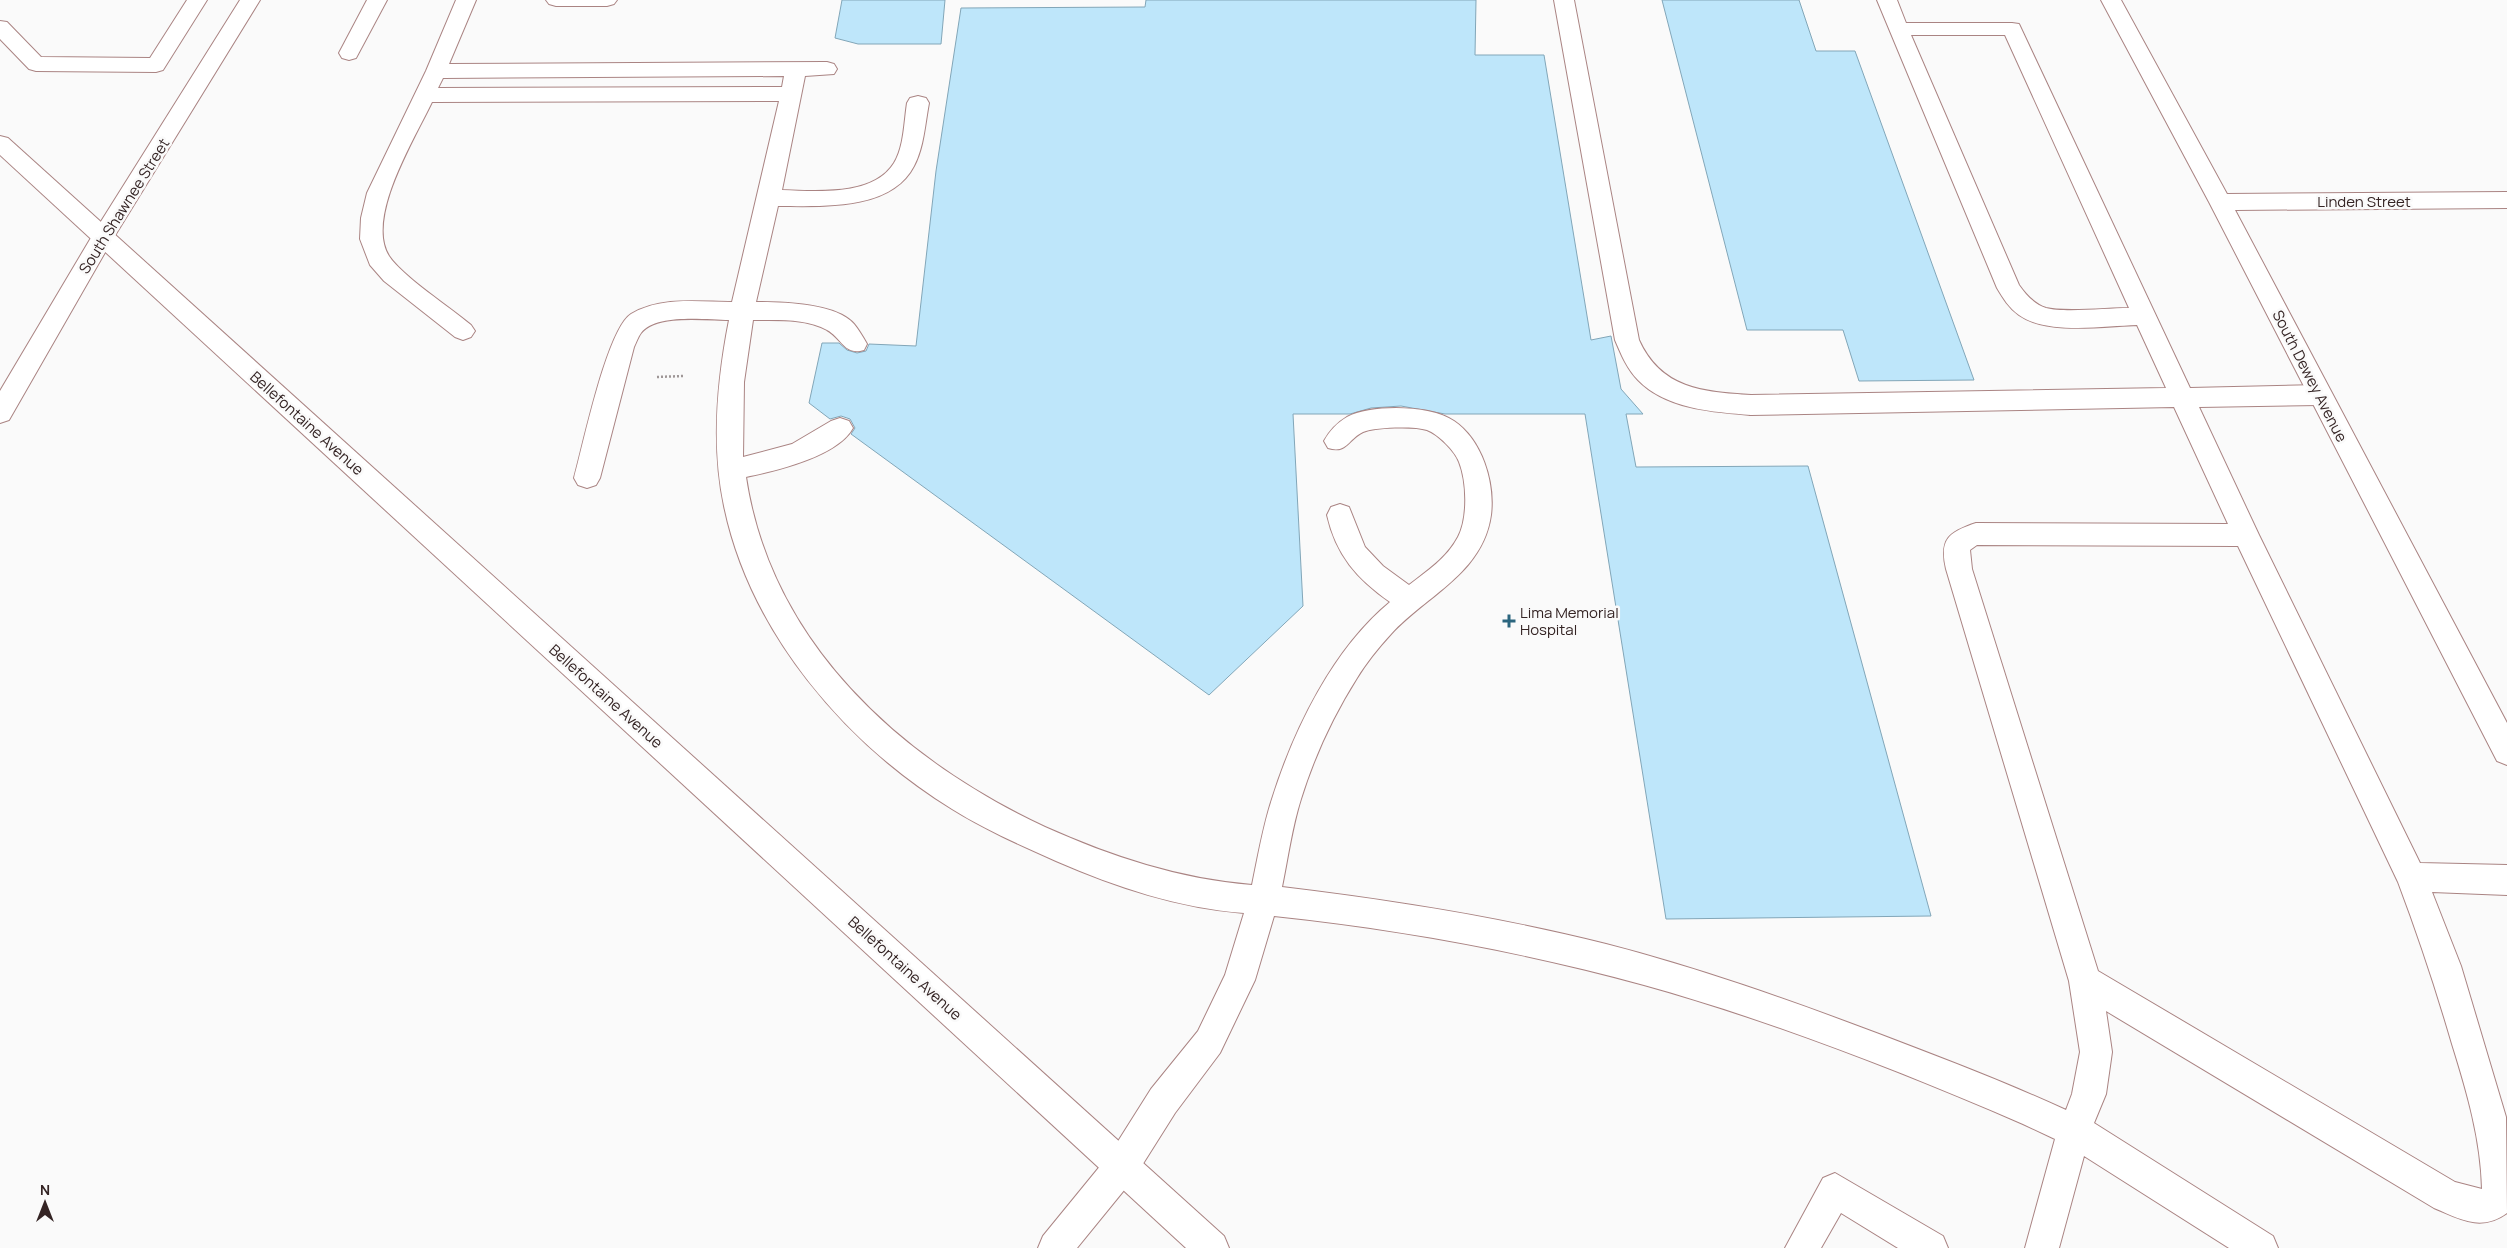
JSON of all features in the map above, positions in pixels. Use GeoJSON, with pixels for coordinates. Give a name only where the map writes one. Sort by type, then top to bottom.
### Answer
{"type":"FeatureCollection","features":[{"type":"Feature","properties":{"kind":"street"},"geometry":{"type":"LineString","coordinates":[[0,27],[36,64],[156,65],[197,0]]}},
{"type":"Feature","properties":{"kind":"street","name":"South Shawnee Street"},"geometry":{"type":"LineString","coordinates":[[0,413],[103,237],[250,0]]}},
{"type":"Feature","properties":{"kind":"street"},"geometry":{"type":"LineString","coordinates":[[350,53],[377,0]]}},
{"type":"Feature","properties":{"kind":"street"},"geometry":{"type":"LineString","coordinates":[[463,331],[392,275],[378,259],[371,239],[372,218],[378,192],[436,71],[466,0]]}},
{"type":"Feature","properties":{"kind":"street"},"geometry":{"type":"LineString","coordinates":[[556,0],[607,0]]}},
{"type":"Feature","properties":{"kind":"street"},"geometry":{"type":"LineString","coordinates":[[1564,0],[1626,340],[1636,364],[1647,376],[1664,386],[1690,397],[1718,403],[1751,405],[2320,395]]}},
{"type":"Feature","properties":{"kind":"street"},"geometry":{"type":"LineString","coordinates":[[1887,0],[2009,288],[2021,306],[2038,315],[2052,318],[2145,316]]}},
{"type":"Feature","properties":{"kind":"street","name":"South Dewey Avenue"},"geometry":{"type":"LineString","coordinates":[[2111,0],[2220,202],[2507,752]]}},
{"type":"Feature","properties":{"kind":"street"},"geometry":{"type":"LineString","coordinates":[[1898,29],[2012,29],[2246,535],[2411,877],[2446,966],[2489,1117],[2498,1159],[2499,1192],[2495,1201],[2488,1206],[2477,1207],[2446,1196],[2085,981]]}},
{"type":"Feature","properties":{"kind":"street"},"geometry":{"type":"LineString","coordinates":[[424,95],[793,81],[827,69]]}},
{"type":"Feature","properties":{"kind":"street"},"geometry":{"type":"LineString","coordinates":[[436,71],[793,81]]}},
{"type":"Feature","properties":{"kind":"street"},"geometry":{"type":"LineString","coordinates":[[793,81],[784,136],[742,309],[731,394],[731,470],[738,510],[753,560],[776,608],[833,691],[869,727],[909,762],[954,794],[1009,824],[1068,852],[1130,876],[1199,893],[1264,899],[1375,915],[1500,937],[1643,969],[1796,1018],[1959,1082],[2074,1131],[2261,1248]]}},
{"type":"Feature","properties":{"kind":"street"},"geometry":{"type":"LineString","coordinates":[[768,198],[813,198],[849,195],[888,183],[898,175],[906,162],[918,103]]}},
{"type":"Feature","properties":{"kind":"street","name":"Bellefontaine Avenue"},"geometry":{"type":"LineString","coordinates":[[0,143],[1212,1248]]}},
{"type":"Feature","properties":{"kind":"street","name":"Linden Street"},"geometry":{"type":"LineString","coordinates":[[2220,202],[2507,200]]}},
{"type":"Feature","properties":{"kind":"street"},"geometry":{"type":"LineString","coordinates":[[587,478],[622,347],[632,327],[650,314],[665,311],[742,309],[782,311],[821,318],[845,329],[854,344]]}},
{"type":"Feature","properties":{"kind":"street"},"geometry":{"type":"LineString","coordinates":[[1055,1248],[1122,1166],[1163,1101],[1209,1042],[1239,980],[1264,899],[1286,800],[1306,745],[1347,669],[1382,624],[1436,581],[1455,563],[1471,540],[1478,514],[1476,479],[1471,457],[1446,428],[1432,421],[1412,418],[1374,420],[1358,423],[1345,430],[1337,441]]}},
{"type":"Feature","properties":{"kind":"street"},"geometry":{"type":"LineString","coordinates":[[731,470],[782,459],[803,452],[840,428]]}},
{"type":"Feature","properties":{"kind":"street"},"geometry":{"type":"LineString","coordinates":[[1340,515],[1346,540],[1361,563],[1410,600]]}},
{"type":"Feature","properties":{"kind":"street"},"geometry":{"type":"LineString","coordinates":[[2042,1248],[2074,1131],[2089,1094],[2096,1052],[2085,981],[1959,569],[1956,556],[1957,546],[1964,538],[1976,534],[2246,535]]}},
{"type":"Feature","properties":{"kind":"street"},"geometry":{"type":"LineString","coordinates":[[2411,877],[2507,880]]}},
{"type":"Feature","properties":{"kind":"street"},"geometry":{"type":"LineString","coordinates":[[1802,1248],[1835,1190],[1931,1248]]}},
{"type":"Feature","properties":{"kind":"path"},"geometry":{"type":"LineString","coordinates":[[655,377],[683,376]]}},
{"type":"Feature","properties":{"kind":"building"},"geometry":{"type":"Polygon","coordinates":[[[842,0],[945,0],[941,44],[858,44],[835,38],[842,0]]]}},
{"type":"Feature","properties":{"kind":"building"},"geometry":{"type":"Polygon","coordinates":[[[1146,0],[1476,0],[1475,55],[1544,55],[1591,340],[1611,336],[1621,389],[1643,414],[1626,414],[1636,467],[1808,466],[1931,916],[1666,919],[1585,414],[1445,414],[1401,406],[1371,408],[1350,414],[1293,414],[1303,606],[1209,695],[851,434],[855,428],[850,419],[841,416],[830,419],[809,403],[822,343],[839,343],[847,350],[857,353],[866,351],[869,344],[916,346],[936,171],[961,8],[1145,7],[1146,0]]]}},
{"type":"Feature","properties":{"kind":"building"},"geometry":{"type":"Polygon","coordinates":[[[1662,0],[1799,0],[1816,51],[1855,51],[1974,380],[1859,381],[1843,330],[1747,330],[1662,0]]]}},
{"type":"Feature","properties":{"kind":"place","name":"Lima Memorial Hospital"},"geometry":{"type":"Point","coordinates":[1509,621]}}]}
